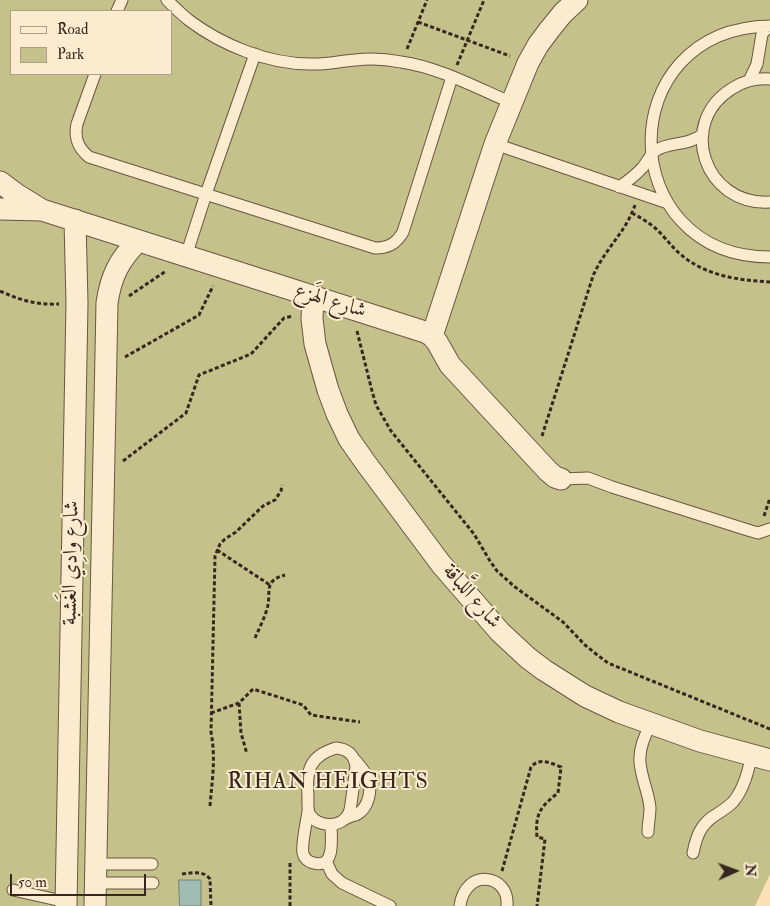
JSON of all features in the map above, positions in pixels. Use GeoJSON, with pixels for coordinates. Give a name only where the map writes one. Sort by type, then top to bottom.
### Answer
{"type":"FeatureCollection","features":[{"type":"Feature","properties":{"kind":"street"},"geometry":{"type":"LineString","coordinates":[[561,479],[555,477],[535,458],[450,364],[432,336],[495,144],[528,63],[550,28],[577,0]]}},
{"type":"Feature","properties":{"kind":"street","name":"شارع الهَزع"},"geometry":{"type":"LineString","coordinates":[[0,182],[42,210],[432,336]]}},
{"type":"Feature","properties":{"kind":"street","name":"شارع الهَزع"},"geometry":{"type":"LineString","coordinates":[[0,209],[42,210]]}},
{"type":"Feature","properties":{"kind":"street","name":"شارع وادِي الغَشبة"},"geometry":{"type":"LineString","coordinates":[[66,904],[77,303],[75,220]]}},
{"type":"Feature","properties":{"kind":"street","name":"شارع وادِي الغَشبة"},"geometry":{"type":"LineString","coordinates":[[95,906],[107,303],[109,288],[120,262],[138,241]]}},
{"type":"Feature","properties":{"kind":"street","name":"شارع اللَّباقة"},"geometry":{"type":"LineString","coordinates":[[314,297],[312,320],[315,344],[328,390],[349,439],[441,564],[500,632],[544,670],[586,696],[619,712],[700,741],[761,757]]}},
{"type":"Feature","properties":{"kind":"lane"},"geometry":{"type":"LineString","coordinates":[[167,0],[203,30],[225,42],[255,54],[295,64],[363,59],[402,62],[428,67],[512,103]]}},
{"type":"Feature","properties":{"kind":"lane"},"geometry":{"type":"LineString","coordinates":[[749,80],[757,64],[762,34],[770,26]]}},
{"type":"Feature","properties":{"kind":"lane"},"geometry":{"type":"LineString","coordinates":[[770,26],[747,27],[726,33],[706,42],[688,55],[674,71],[662,90],[654,111],[651,133],[651,155],[654,172],[668,203],[680,219],[694,233],[729,251],[749,256],[770,257]]}},
{"type":"Feature","properties":{"kind":"lane"},"geometry":{"type":"LineString","coordinates":[[186,256],[255,54]]}},
{"type":"Feature","properties":{"kind":"lane"},"geometry":{"type":"LineString","coordinates":[[95,75],[75,131],[76,138],[83,152],[89,157],[375,248],[382,248],[395,243],[403,232],[452,77]]}},
{"type":"Feature","properties":{"kind":"lane"},"geometry":{"type":"LineString","coordinates":[[770,79],[749,80],[727,91],[710,110],[703,134],[706,162],[722,186],[733,194],[747,200],[770,202]]}},
{"type":"Feature","properties":{"kind":"lane"},"geometry":{"type":"LineString","coordinates":[[619,187],[644,166],[656,150],[690,142],[703,134]]}},
{"type":"Feature","properties":{"kind":"lane"},"geometry":{"type":"LineString","coordinates":[[495,144],[668,203]]}},
{"type":"Feature","properties":{"kind":"lane"},"geometry":{"type":"LineString","coordinates":[[561,479],[588,478],[751,531],[765,532],[770,529]]}},
{"type":"Feature","properties":{"kind":"lane"},"geometry":{"type":"LineString","coordinates":[[648,832],[650,810],[648,794],[640,767],[640,753],[644,737],[651,724]]}},
{"type":"Feature","properties":{"kind":"lane"},"geometry":{"type":"LineString","coordinates":[[308,811],[315,820],[331,825],[357,814],[362,809],[369,796],[370,788],[366,774],[347,750],[336,748],[324,753],[311,766],[307,778],[308,811],[302,851],[307,860],[316,864],[326,861],[331,852],[331,825]]}},
{"type":"Feature","properties":{"kind":"lane"},"geometry":{"type":"LineString","coordinates":[[693,853],[697,836],[703,826],[733,802],[761,757]]}},
{"type":"Feature","properties":{"kind":"lane"},"geometry":{"type":"LineString","coordinates":[[345,819],[350,812],[356,766],[355,760]]}},
{"type":"Feature","properties":{"kind":"lane"},"geometry":{"type":"LineString","coordinates":[[326,861],[332,874],[342,883],[390,906]]}},
{"type":"Feature","properties":{"kind":"lane"},"geometry":{"type":"LineString","coordinates":[[95,874],[152,864]]}},
{"type":"Feature","properties":{"kind":"lane"},"geometry":{"type":"LineString","coordinates":[[95,874],[153,882]]}},
{"type":"Feature","properties":{"kind":"lane"},"geometry":{"type":"LineString","coordinates":[[460,906],[462,895],[469,884],[484,879],[491,880],[504,889],[507,896],[507,906]]}},
{"type":"Feature","properties":{"kind":"lane"},"geometry":{"type":"LineString","coordinates":[[13,890],[66,904]]}},
{"type":"Feature","properties":{"kind":"path"},"geometry":{"type":"LineString","coordinates":[[402,62],[427,0]]}},
{"type":"Feature","properties":{"kind":"path"},"geometry":{"type":"LineString","coordinates":[[452,77],[484,0]]}},
{"type":"Feature","properties":{"kind":"path"},"geometry":{"type":"LineString","coordinates":[[418,22],[528,63]]}},
{"type":"Feature","properties":{"kind":"path"},"geometry":{"type":"LineString","coordinates":[[535,458],[593,276],[605,253],[627,224],[638,193]]}},
{"type":"Feature","properties":{"kind":"path"},"geometry":{"type":"LineString","coordinates":[[632,213],[649,223],[680,254],[700,267],[733,278],[770,282]]}},
{"type":"Feature","properties":{"kind":"path"},"geometry":{"type":"LineString","coordinates":[[107,303],[119,302],[166,271]]}},
{"type":"Feature","properties":{"kind":"path"},"geometry":{"type":"LineString","coordinates":[[119,361],[199,315],[213,286]]}},
{"type":"Feature","properties":{"kind":"path"},"geometry":{"type":"LineString","coordinates":[[0,291],[28,302],[41,304],[77,303]]}},
{"type":"Feature","properties":{"kind":"path"},"geometry":{"type":"LineString","coordinates":[[118,464],[186,413],[199,376],[251,354],[284,318],[294,315],[312,320]]}},
{"type":"Feature","properties":{"kind":"path"},"geometry":{"type":"LineString","coordinates":[[350,329],[358,332],[376,405],[391,431],[464,521],[483,547],[490,562],[506,579],[563,622],[585,645],[608,662],[770,730]]}},
{"type":"Feature","properties":{"kind":"path"},"geometry":{"type":"LineString","coordinates":[[210,806],[214,769],[211,713],[215,563],[217,550],[230,534],[236,532],[263,506],[275,500],[279,495],[282,485]]}},
{"type":"Feature","properties":{"kind":"path"},"geometry":{"type":"LineString","coordinates":[[217,550],[270,585]]}},
{"type":"Feature","properties":{"kind":"path"},"geometry":{"type":"LineString","coordinates":[[255,638],[268,608],[270,585],[276,578],[285,575]]}},
{"type":"Feature","properties":{"kind":"path"},"geometry":{"type":"LineString","coordinates":[[211,713],[239,703],[253,689],[303,705],[311,715],[360,722]]}},
{"type":"Feature","properties":{"kind":"path"},"geometry":{"type":"LineString","coordinates":[[239,703],[241,733],[247,754]]}},
{"type":"Feature","properties":{"kind":"path"},"geometry":{"type":"LineString","coordinates":[[498,884],[506,862],[531,767],[540,761],[561,767],[558,793],[543,806],[537,821],[537,837],[545,839],[537,906]]}},
{"type":"Feature","properties":{"kind":"path"},"geometry":{"type":"LineString","coordinates":[[290,854],[290,906]]}},
{"type":"Feature","properties":{"kind":"path"},"geometry":{"type":"LineString","coordinates":[[182,874],[201,873],[208,876],[210,879],[211,906]]}},
{"type":"Feature","properties":{"kind":"green space"},"geometry":{"type":"Polygon","coordinates":[[[0,0],[770,0],[770,874],[755,906],[0,906],[0,0]]]}},
{"type":"Feature","properties":{"kind":"water"},"geometry":{"type":"Polygon","coordinates":[[[179,880],[201,880],[201,906],[180,906],[179,880]]]}},
{"type":"Feature","properties":{"kind":"district","name":"RIHAN HEIGHTS"},"geometry":{"type":"Point","coordinates":[328,783]}}]}
